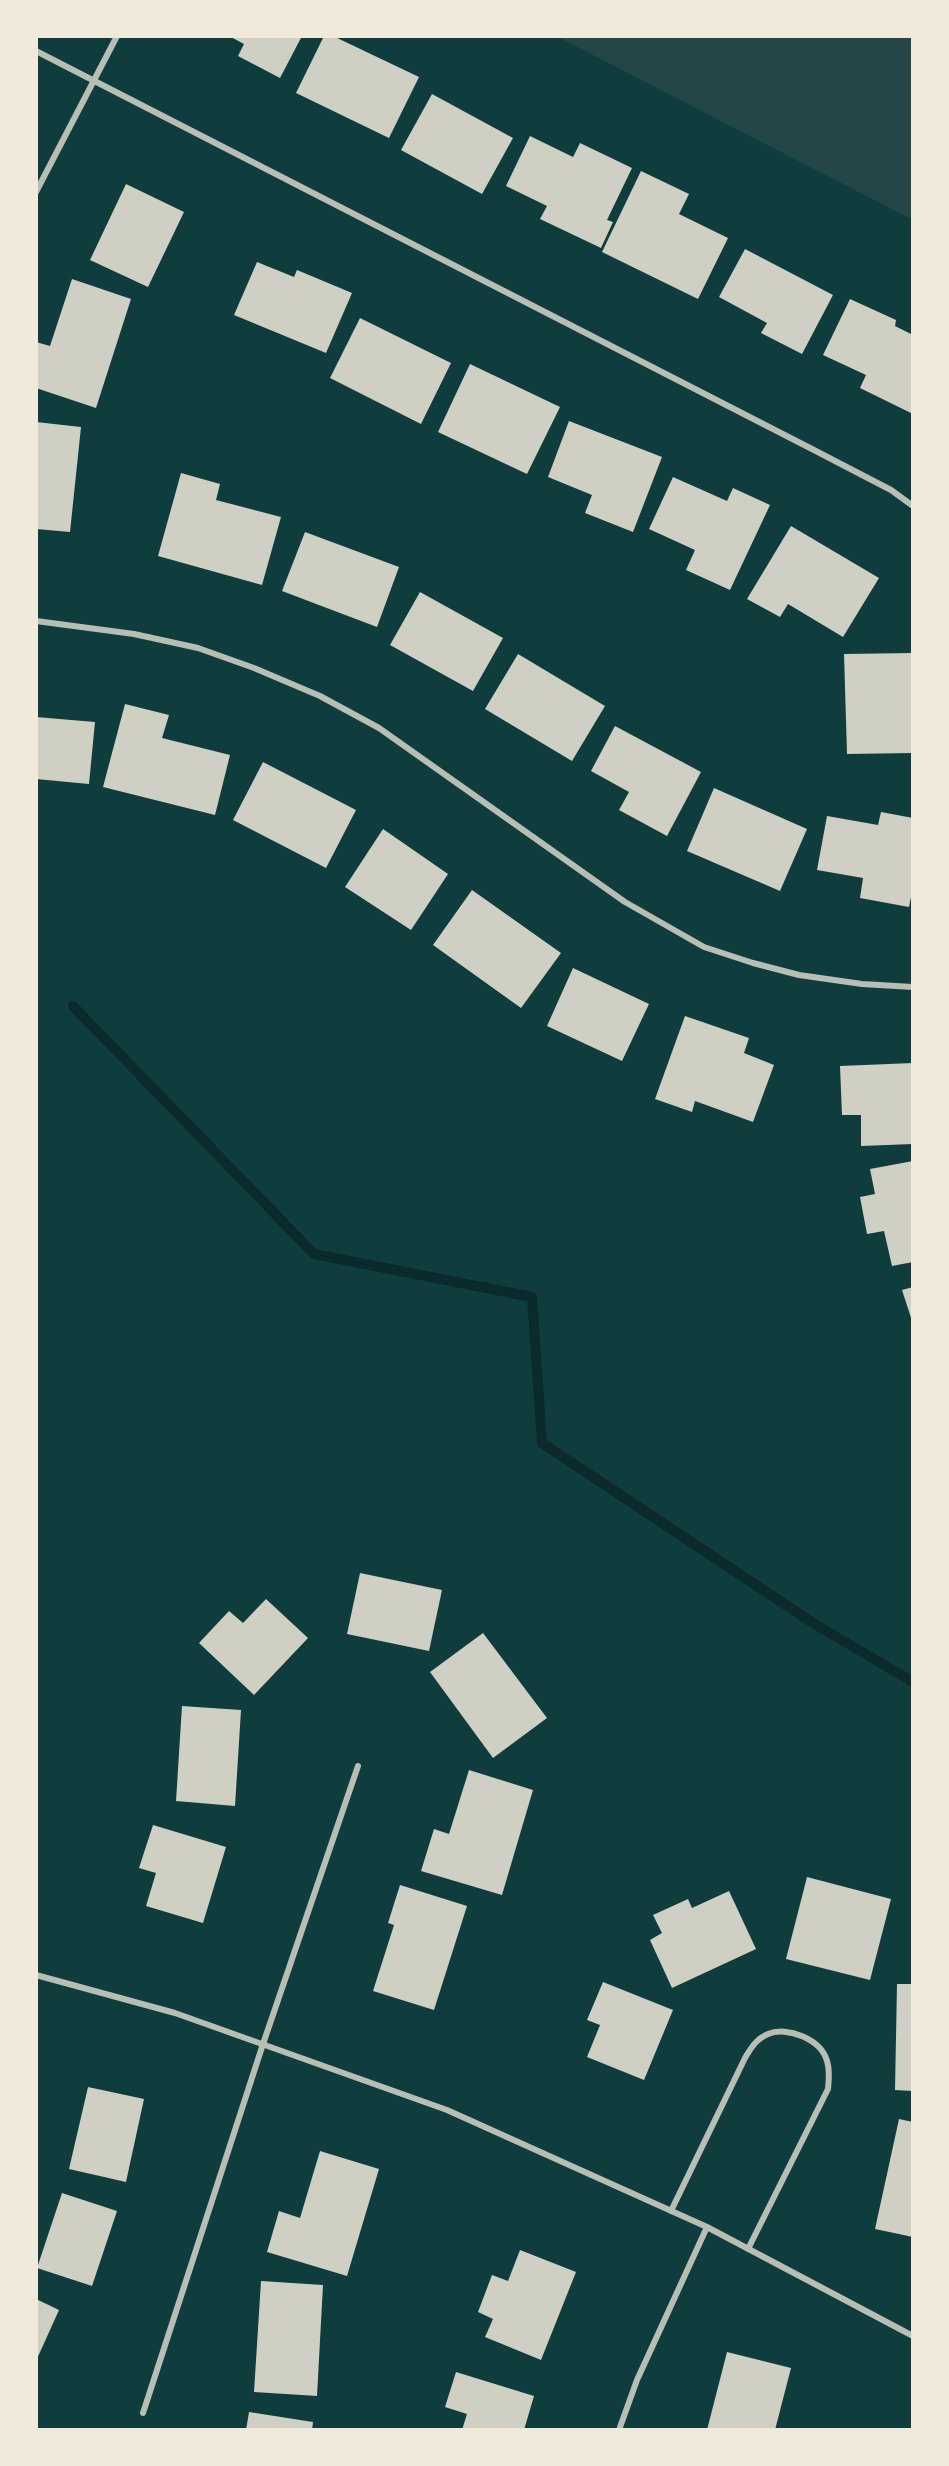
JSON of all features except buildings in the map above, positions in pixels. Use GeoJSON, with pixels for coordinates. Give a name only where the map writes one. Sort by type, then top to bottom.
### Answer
{"type":"FeatureCollection","features":[{"type":"Feature","properties":{"kind":"street"},"geometry":{"type":"LineString","coordinates":[[36,192],[117,36]]}},
{"type":"Feature","properties":{"kind":"street"},"geometry":{"type":"LineString","coordinates":[[36,51],[842,464],[891,490],[913,506]]}},
{"type":"Feature","properties":{"kind":"street"},"geometry":{"type":"LineString","coordinates":[[36,621],[134,634],[198,648],[254,668],[320,696],[379,728],[625,902],[704,947],[799,975],[862,984],[913,987]]}},
{"type":"Feature","properties":{"kind":"street"},"geometry":{"type":"LineString","coordinates":[[143,2413],[263,2044],[358,1766]]}},
{"type":"Feature","properties":{"kind":"street"},"geometry":{"type":"LineString","coordinates":[[36,1975],[175,2013],[447,2110],[707,2227],[913,2336]]}},
{"type":"Feature","properties":{"kind":"street"},"geometry":{"type":"LineString","coordinates":[[671,2211],[754,2043],[779,2031],[800,2036],[815,2043],[827,2059],[828,2089],[748,2249]]}},
{"type":"Feature","properties":{"kind":"street"},"geometry":{"type":"LineString","coordinates":[[619,2430],[637,2380],[707,2227]]}},
{"type":"Feature","properties":{"kind":"shaded area"},"geometry":{"type":"Polygon","coordinates":[[[556,36],[913,36],[913,220],[556,36]]]}},
{"type":"Feature","properties":{"kind":"waterway"},"geometry":{"type":"LineString","coordinates":[[73,1006],[314,1254],[532,1297],[542,1443],[813,1623],[913,1682]]}}]}
